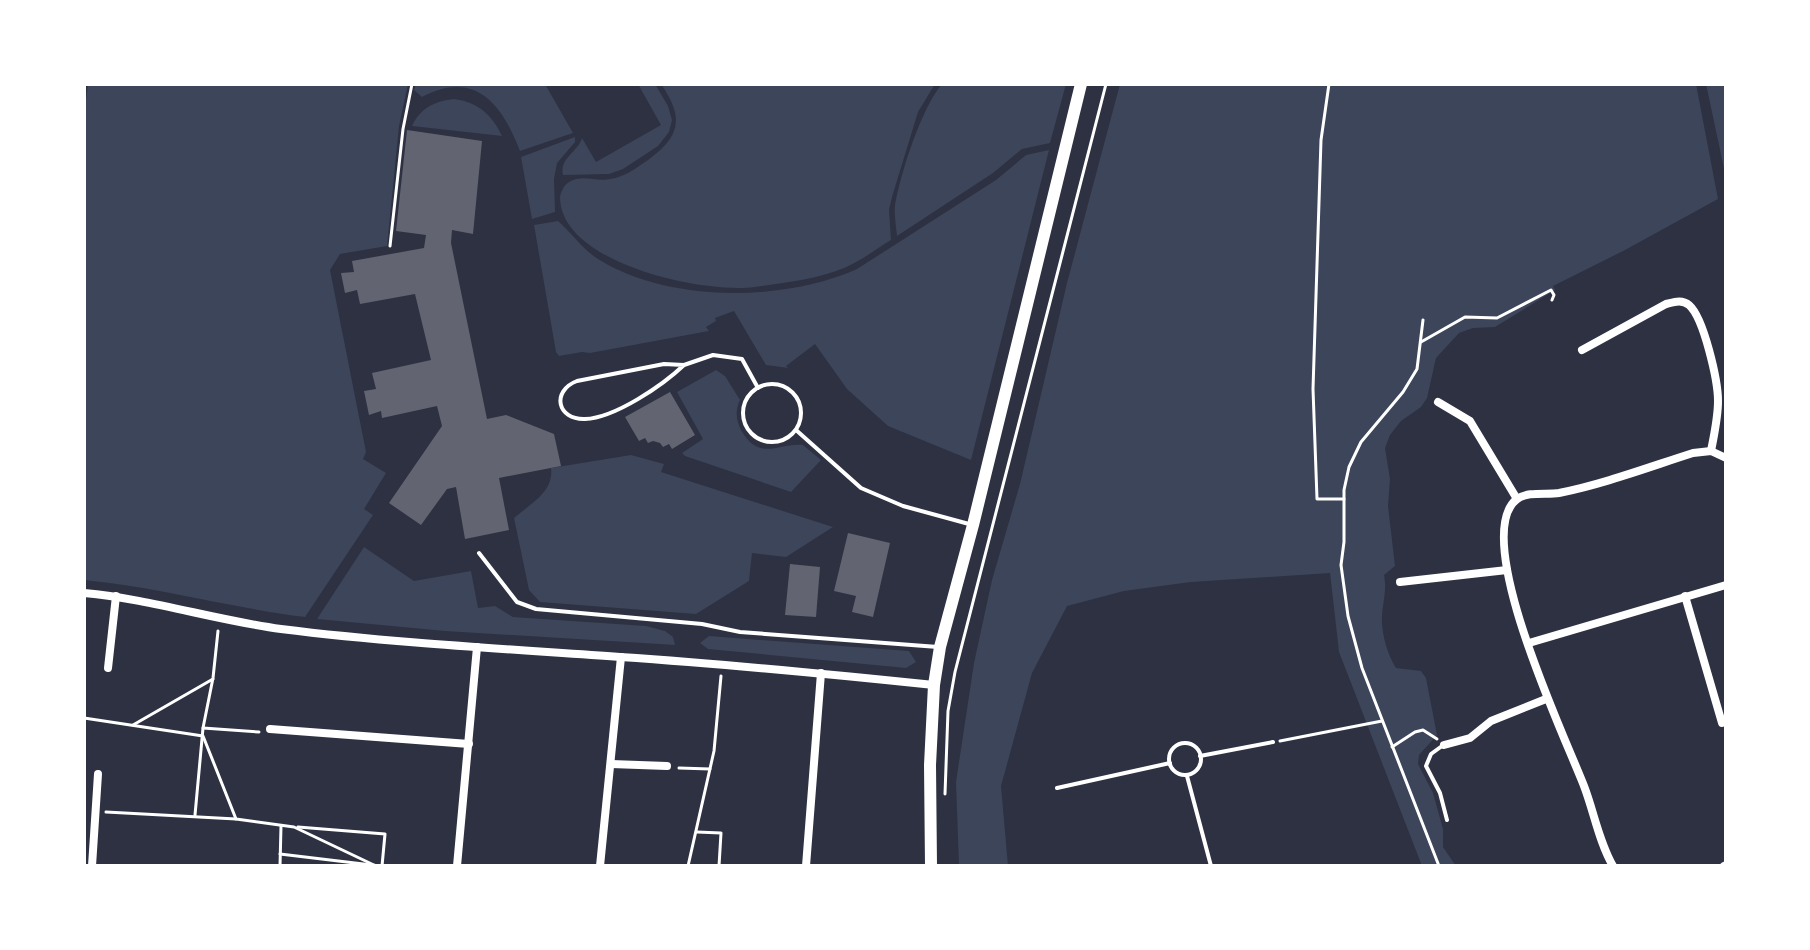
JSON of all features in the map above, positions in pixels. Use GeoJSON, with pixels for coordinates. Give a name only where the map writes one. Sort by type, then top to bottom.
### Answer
{"type":"FeatureCollection","features":[{"type":"Feature","properties":{"kind":"main road"},"geometry":{"type":"LineString","coordinates":[[931,866],[929,807],[934,685],[940,647],[1081,84]]}},
{"type":"Feature","properties":{"kind":"street"},"geometry":{"type":"LineString","coordinates":[[1582,350],[1666,304],[1679,301],[1690,306],[1701,327],[1715,377],[1718,401],[1711,451]]}},
{"type":"Feature","properties":{"kind":"street"},"geometry":{"type":"LineString","coordinates":[[1438,402],[1470,421],[1517,499]]}},
{"type":"Feature","properties":{"kind":"street"},"geometry":{"type":"LineString","coordinates":[[1613,866],[1578,770],[1546,699],[1507,570],[1503,527],[1517,499],[1557,494],[1693,453],[1711,451],[1726,458]]}},
{"type":"Feature","properties":{"kind":"street"},"geometry":{"type":"LineString","coordinates":[[1400,582],[1507,570]]}},
{"type":"Feature","properties":{"kind":"street"},"geometry":{"type":"LineString","coordinates":[[1529,643],[1726,585]]}},
{"type":"Feature","properties":{"kind":"street"},"geometry":{"type":"LineString","coordinates":[[84,593],[116,596],[281,629],[477,647],[722,664],[934,685]]}},
{"type":"Feature","properties":{"kind":"street"},"geometry":{"type":"LineString","coordinates":[[108,668],[116,596]]}},
{"type":"Feature","properties":{"kind":"street"},"geometry":{"type":"LineString","coordinates":[[1685,596],[1722,723]]}},
{"type":"Feature","properties":{"kind":"street"},"geometry":{"type":"LineString","coordinates":[[457,866],[477,647]]}},
{"type":"Feature","properties":{"kind":"street"},"geometry":{"type":"LineString","coordinates":[[600,866],[621,657]]}},
{"type":"Feature","properties":{"kind":"street"},"geometry":{"type":"LineString","coordinates":[[806,866],[821,673]]}},
{"type":"Feature","properties":{"kind":"street"},"geometry":{"type":"LineString","coordinates":[[1444,745],[1470,738],[1491,721],[1546,699]]}},
{"type":"Feature","properties":{"kind":"street"},"geometry":{"type":"LineString","coordinates":[[270,729],[469,744]]}},
{"type":"Feature","properties":{"kind":"street"},"geometry":{"type":"LineString","coordinates":[[611,764],[667,766]]}},
{"type":"Feature","properties":{"kind":"street"},"geometry":{"type":"LineString","coordinates":[[92,866],[98,774]]}},
{"type":"Feature","properties":{"kind":"lane"},"geometry":{"type":"LineString","coordinates":[[684,365],[668,380],[614,411],[582,419],[570,417],[562,409],[562,392],[577,381],[664,364],[684,365],[713,355],[742,359],[758,388]]}},
{"type":"Feature","properties":{"kind":"lane"},"geometry":{"type":"LineString","coordinates":[[772,383],[781,385],[797,397],[801,416],[796,430],[786,439],[767,441],[751,432],[746,425],[744,406],[747,398],[758,388],[772,383]]}},
{"type":"Feature","properties":{"kind":"lane"},"geometry":{"type":"LineString","coordinates":[[796,430],[861,488],[903,506],[973,525]]}},
{"type":"Feature","properties":{"kind":"lane"},"geometry":{"type":"LineString","coordinates":[[479,553],[517,602],[536,609],[702,624],[740,632],[940,647]]}},
{"type":"Feature","properties":{"kind":"lane"},"geometry":{"type":"LineString","coordinates":[[1200,756],[1273,742]]}},
{"type":"Feature","properties":{"kind":"lane"},"geometry":{"type":"LineString","coordinates":[[1190,744],[1200,756],[1199,766],[1187,775],[1177,773],[1170,763],[1172,751],[1179,745],[1190,744]]}},
{"type":"Feature","properties":{"kind":"lane"},"geometry":{"type":"LineString","coordinates":[[1444,745],[1431,754],[1426,766],[1440,793],[1447,820]]}},
{"type":"Feature","properties":{"kind":"lane"},"geometry":{"type":"LineString","coordinates":[[1057,788],[1170,763]]}},
{"type":"Feature","properties":{"kind":"lane"},"geometry":{"type":"LineString","coordinates":[[1187,775],[1211,866]]}},
{"type":"Feature","properties":{"kind":"path"},"geometry":{"type":"LineString","coordinates":[[390,246],[403,129],[412,84]]}},
{"type":"Feature","properties":{"kind":"path"},"geometry":{"type":"LineString","coordinates":[[945,800],[948,711],[955,672],[1106,84]]}},
{"type":"Feature","properties":{"kind":"path"},"geometry":{"type":"LineString","coordinates":[[1329,84],[1321,140],[1313,389],[1317,499],[1344,499]]}},
{"type":"Feature","properties":{"kind":"path"},"geometry":{"type":"LineString","coordinates":[[1421,342],[1465,317],[1497,318],[1551,290],[1554,295],[1552,300]]}},
{"type":"Feature","properties":{"kind":"path"},"geometry":{"type":"LineString","coordinates":[[1423,320],[1417,369],[1403,392],[1361,442],[1349,467],[1341,565],[1348,616],[1362,668],[1439,866]]}},
{"type":"Feature","properties":{"kind":"path"},"geometry":{"type":"LineString","coordinates":[[195,815],[203,728],[220,619]]}},
{"type":"Feature","properties":{"kind":"path"},"geometry":{"type":"LineString","coordinates":[[688,866],[714,751],[722,664]]}},
{"type":"Feature","properties":{"kind":"path"},"geometry":{"type":"LineString","coordinates":[[133,725],[213,678]]}},
{"type":"Feature","properties":{"kind":"path"},"geometry":{"type":"LineString","coordinates":[[84,718],[203,736]]}},
{"type":"Feature","properties":{"kind":"path"},"geometry":{"type":"LineString","coordinates":[[1273,742],[1382,721]]}},
{"type":"Feature","properties":{"kind":"path"},"geometry":{"type":"LineString","coordinates":[[203,728],[264,732],[270,729]]}},
{"type":"Feature","properties":{"kind":"path"},"geometry":{"type":"LineString","coordinates":[[1392,747],[1423,730],[1444,745]]}},
{"type":"Feature","properties":{"kind":"path"},"geometry":{"type":"LineString","coordinates":[[203,736],[236,819]]}},
{"type":"Feature","properties":{"kind":"path"},"geometry":{"type":"LineString","coordinates":[[667,766],[684,770],[710,769]]}},
{"type":"Feature","properties":{"kind":"path"},"geometry":{"type":"LineString","coordinates":[[94,811],[195,815],[385,834],[379,866]]}},
{"type":"Feature","properties":{"kind":"path"},"geometry":{"type":"LineString","coordinates":[[280,866],[281,824]]}},
{"type":"Feature","properties":{"kind":"path"},"geometry":{"type":"LineString","coordinates":[[294,827],[379,866]]}},
{"type":"Feature","properties":{"kind":"path"},"geometry":{"type":"LineString","coordinates":[[696,831],[721,833],[719,866]]}},
{"type":"Feature","properties":{"kind":"path"},"geometry":{"type":"LineString","coordinates":[[280,854],[379,866]]}},
{"type":"Feature","properties":{"kind":"shaded area"},"geometry":{"type":"Polygon","coordinates":[[[88,84],[408,84],[399,126],[387,246],[340,254],[330,270],[366,452],[363,459],[386,473],[364,509],[373,515],[305,617],[84,580],[84,116],[88,84]]]}},
{"type":"Feature","properties":{"kind":"shaded area"},"geometry":{"type":"Polygon","coordinates":[[[416,84],[545,84],[573,133],[520,151],[505,119],[484,96],[472,89],[457,87],[441,89],[422,97],[414,90],[416,84]]]}},
{"type":"Feature","properties":{"kind":"shaded area"},"geometry":{"type":"Polygon","coordinates":[[[638,84],[655,84],[668,106],[672,120],[669,132],[658,146],[623,169],[609,174],[563,175],[566,160],[582,138],[596,162],[661,125],[638,84]]]}},
{"type":"Feature","properties":{"kind":"shaded area"},"geometry":{"type":"Polygon","coordinates":[[[661,84],[935,84],[918,112],[892,197],[889,210],[891,240],[834,272],[777,284],[732,288],[671,279],[639,270],[609,257],[583,240],[566,220],[560,197],[562,190],[574,180],[605,180],[625,174],[667,143],[676,126],[676,117],[661,84]]]}},
{"type":"Feature","properties":{"kind":"shaded area"},"geometry":{"type":"Polygon","coordinates":[[[942,84],[1066,84],[1050,143],[1022,149],[993,173],[897,236],[895,205],[902,176],[919,125],[942,84]]]}},
{"type":"Feature","properties":{"kind":"shaded area"},"geometry":{"type":"Polygon","coordinates":[[[1120,84],[1696,84],[1718,199],[1553,286],[1555,290],[1495,327],[1473,328],[1459,333],[1436,358],[1427,398],[1421,407],[1401,421],[1385,448],[1395,566],[1384,575],[1384,636],[1396,668],[1421,671],[1426,678],[1437,735],[1419,755],[1418,764],[1433,793],[1443,829],[1443,847],[1456,866],[1422,866],[1339,652],[1330,573],[1191,582],[1124,591],[1067,606],[1032,673],[1001,786],[1008,866],[959,866],[956,782],[974,663],[992,580],[1020,484],[1067,283],[1120,84]]]}},
{"type":"Feature","properties":{"kind":"shaded area"},"geometry":{"type":"Polygon","coordinates":[[[1706,84],[1726,84],[1726,178],[1706,84]]]}},
{"type":"Feature","properties":{"kind":"shaded area"},"geometry":{"type":"Polygon","coordinates":[[[454,99],[470,103],[483,111],[502,136],[412,126],[419,114],[429,106],[454,99]]]}},
{"type":"Feature","properties":{"kind":"shaded area"},"geometry":{"type":"Polygon","coordinates":[[[575,137],[575,142],[557,163],[555,212],[532,219],[521,157],[575,137]]]}},
{"type":"Feature","properties":{"kind":"shaded area"},"geometry":{"type":"Polygon","coordinates":[[[1049,150],[971,460],[888,426],[847,389],[815,344],[786,366],[788,368],[766,365],[734,311],[715,318],[716,321],[706,327],[709,331],[590,353],[559,356],[556,352],[534,225],[558,221],[598,259],[658,284],[726,293],[795,288],[857,269],[996,180],[1026,155],[1049,150]]]}},
{"type":"Feature","properties":{"kind":"shaded area"},"geometry":{"type":"Polygon","coordinates":[[[716,370],[725,376],[740,400],[737,419],[741,430],[755,446],[770,449],[803,445],[821,460],[791,492],[682,453],[703,439],[677,392],[716,370]]]}},
{"type":"Feature","properties":{"kind":"shaded area"},"geometry":{"type":"Polygon","coordinates":[[[631,455],[664,464],[661,472],[833,527],[786,557],[752,553],[749,581],[696,614],[540,602],[529,590],[514,518],[545,491],[551,468],[631,455]]]}},
{"type":"Feature","properties":{"kind":"shaded area"},"geometry":{"type":"Polygon","coordinates":[[[364,547],[414,581],[471,571],[478,608],[495,606],[513,617],[646,626],[665,631],[673,637],[675,645],[445,631],[317,619],[364,547]]]}},
{"type":"Feature","properties":{"kind":"shaded area"},"geometry":{"type":"Polygon","coordinates":[[[709,636],[909,651],[916,662],[906,668],[708,649],[700,643],[709,636]]]}},
{"type":"Feature","properties":{"kind":"building"},"geometry":{"type":"Polygon","coordinates":[[[407,130],[482,141],[473,234],[452,230],[451,243],[487,419],[506,415],[554,434],[561,466],[499,478],[509,530],[465,539],[456,487],[447,489],[421,525],[389,503],[442,426],[437,406],[382,418],[381,411],[369,415],[364,391],[376,389],[372,373],[431,360],[415,294],[360,304],[357,290],[345,293],[341,273],[354,272],[352,261],[424,248],[426,235],[396,231],[407,130]]]}},
{"type":"Feature","properties":{"kind":"building"},"geometry":{"type":"Polygon","coordinates":[[[670,392],[695,435],[672,449],[669,444],[663,447],[653,441],[648,443],[645,438],[639,441],[625,417],[670,392]]]}},
{"type":"Feature","properties":{"kind":"building"},"geometry":{"type":"Polygon","coordinates":[[[848,533],[890,543],[873,617],[852,612],[856,596],[834,591],[848,533]]]}},
{"type":"Feature","properties":{"kind":"building"},"geometry":{"type":"Polygon","coordinates":[[[790,564],[820,567],[816,617],[785,615],[790,564]]]}}]}
